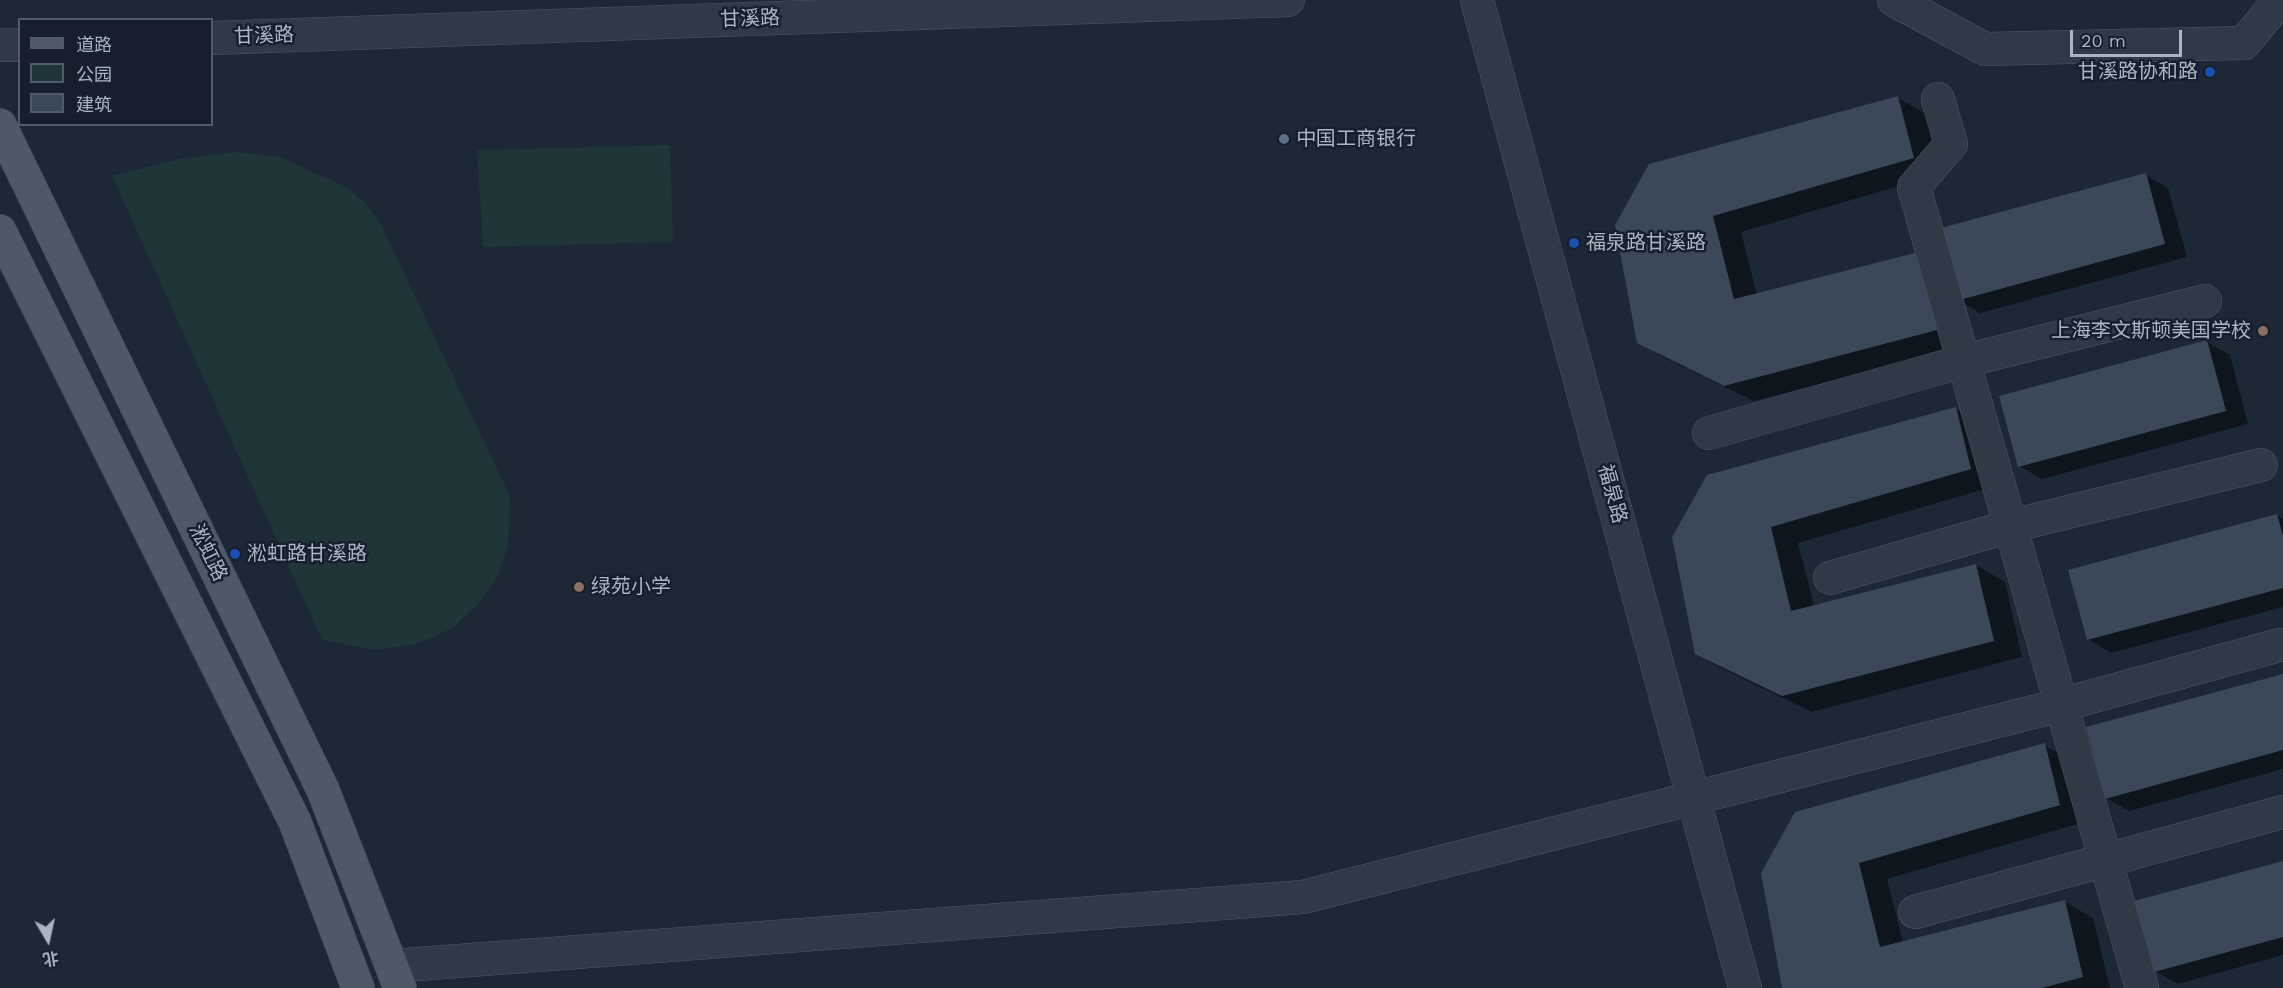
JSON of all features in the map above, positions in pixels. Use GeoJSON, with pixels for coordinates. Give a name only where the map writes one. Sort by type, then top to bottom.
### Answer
{"type":"FeatureCollection","features":[{"type":"Feature","properties":{"kind":"main road","name":"淞虹路"},"geometry":{"type":"LineString","coordinates":[[0,124],[323,790],[396,977]]}},
{"type":"Feature","properties":{"kind":"main road"},"geometry":{"type":"LineString","coordinates":[[0,231],[295,822],[358,988]]}},
{"type":"Feature","properties":{"kind":"street","name":"甘溪路"},"geometry":{"type":"LineString","coordinates":[[213,38],[1288,0]]}},
{"type":"Feature","properties":{"kind":"street","name":"福泉路"},"geometry":{"type":"LineString","coordinates":[[1477,0],[1745,988]]}},
{"type":"Feature","properties":{"kind":"street"},"geometry":{"type":"LineString","coordinates":[[1894,0],[1985,49],[2244,43],[2280,0]]}},
{"type":"Feature","properties":{"kind":"street"},"geometry":{"type":"LineString","coordinates":[[0,45],[18,45]]}},
{"type":"Feature","properties":{"kind":"street"},"geometry":{"type":"LineString","coordinates":[[1938,99],[1951,144],[1914,187],[2142,988]]}},
{"type":"Feature","properties":{"kind":"street"},"geometry":{"type":"LineString","coordinates":[[1709,433],[1964,361],[2205,301]]}},
{"type":"Feature","properties":{"kind":"street"},"geometry":{"type":"LineString","coordinates":[[1830,578],[2011,526],[2261,465]]}},
{"type":"Feature","properties":{"kind":"street"},"geometry":{"type":"LineString","coordinates":[[396,977],[1303,897],[2061,705],[2280,645]]}},
{"type":"Feature","properties":{"kind":"street"},"geometry":{"type":"LineString","coordinates":[[1915,912],[2283,812]]}},
{"type":"Feature","properties":{"kind":"green space"},"geometry":{"type":"Polygon","coordinates":[[[670,145],[673,242],[483,247],[477,150],[670,145]]]}},
{"type":"Feature","properties":{"kind":"green space"},"geometry":{"type":"Polygon","coordinates":[[[238,152],[280,157],[346,187],[364,202],[379,220],[510,496],[508,546],[496,580],[477,605],[453,628],[417,644],[375,650],[322,640],[112,176],[184,158],[238,152]]]}},
{"type":"Feature","properties":{"kind":"building"},"geometry":{"type":"Polygon","coordinates":[[[1898,96],[1914,158],[1713,216],[1734,299],[1919,252],[1937,330],[1724,386],[1637,343],[1615,225],[1649,164],[1898,96]]]}},
{"type":"Feature","properties":{"kind":"building"},"geometry":{"type":"Polygon","coordinates":[[[2146,173],[2165,244],[1956,301],[1937,229],[2146,173]]]}},
{"type":"Feature","properties":{"kind":"building"},"geometry":{"type":"Polygon","coordinates":[[[2207,340],[2226,411],[2018,467],[1999,396],[2207,340]]]}},
{"type":"Feature","properties":{"kind":"building"},"geometry":{"type":"Polygon","coordinates":[[[1956,407],[1971,469],[1771,527],[1791,611],[1976,564],[1994,641],[1782,696],[1695,654],[1672,537],[1707,475],[1956,407]]]}},
{"type":"Feature","properties":{"kind":"building"},"geometry":{"type":"Polygon","coordinates":[[[2277,514],[2283,536],[2283,588],[2087,640],[2068,570],[2277,514]]]}},
{"type":"Feature","properties":{"kind":"building"},"geometry":{"type":"Polygon","coordinates":[[[2283,674],[2283,750],[2105,799],[2086,727],[2283,674]]]}},
{"type":"Feature","properties":{"kind":"building"},"geometry":{"type":"Polygon","coordinates":[[[2045,743],[2060,805],[1859,863],[1880,947],[2065,900],[2083,977],[2042,988],[1782,988],[1761,873],[1795,812],[2045,743]]]}},
{"type":"Feature","properties":{"kind":"building"},"geometry":{"type":"Polygon","coordinates":[[[2283,861],[2283,937],[2154,972],[2134,901],[2283,861]]]}},
{"type":"Feature","properties":{"kind":"place","name":"甘溪路协和路"},"geometry":{"type":"Point","coordinates":[2210,72]}},
{"type":"Feature","properties":{"kind":"place","name":"中国工商银行"},"geometry":{"type":"Point","coordinates":[1284,139]}},
{"type":"Feature","properties":{"kind":"place","name":"福泉路甘溪路"},"geometry":{"type":"Point","coordinates":[1574,243]}},
{"type":"Feature","properties":{"kind":"place","name":"上海李文斯顿美国学校"},"geometry":{"type":"Point","coordinates":[2263,331]}},
{"type":"Feature","properties":{"kind":"place","name":"淞虹路甘溪路"},"geometry":{"type":"Point","coordinates":[235,554]}},
{"type":"Feature","properties":{"kind":"place","name":"绿苑小学"},"geometry":{"type":"Point","coordinates":[579,587]}}]}
